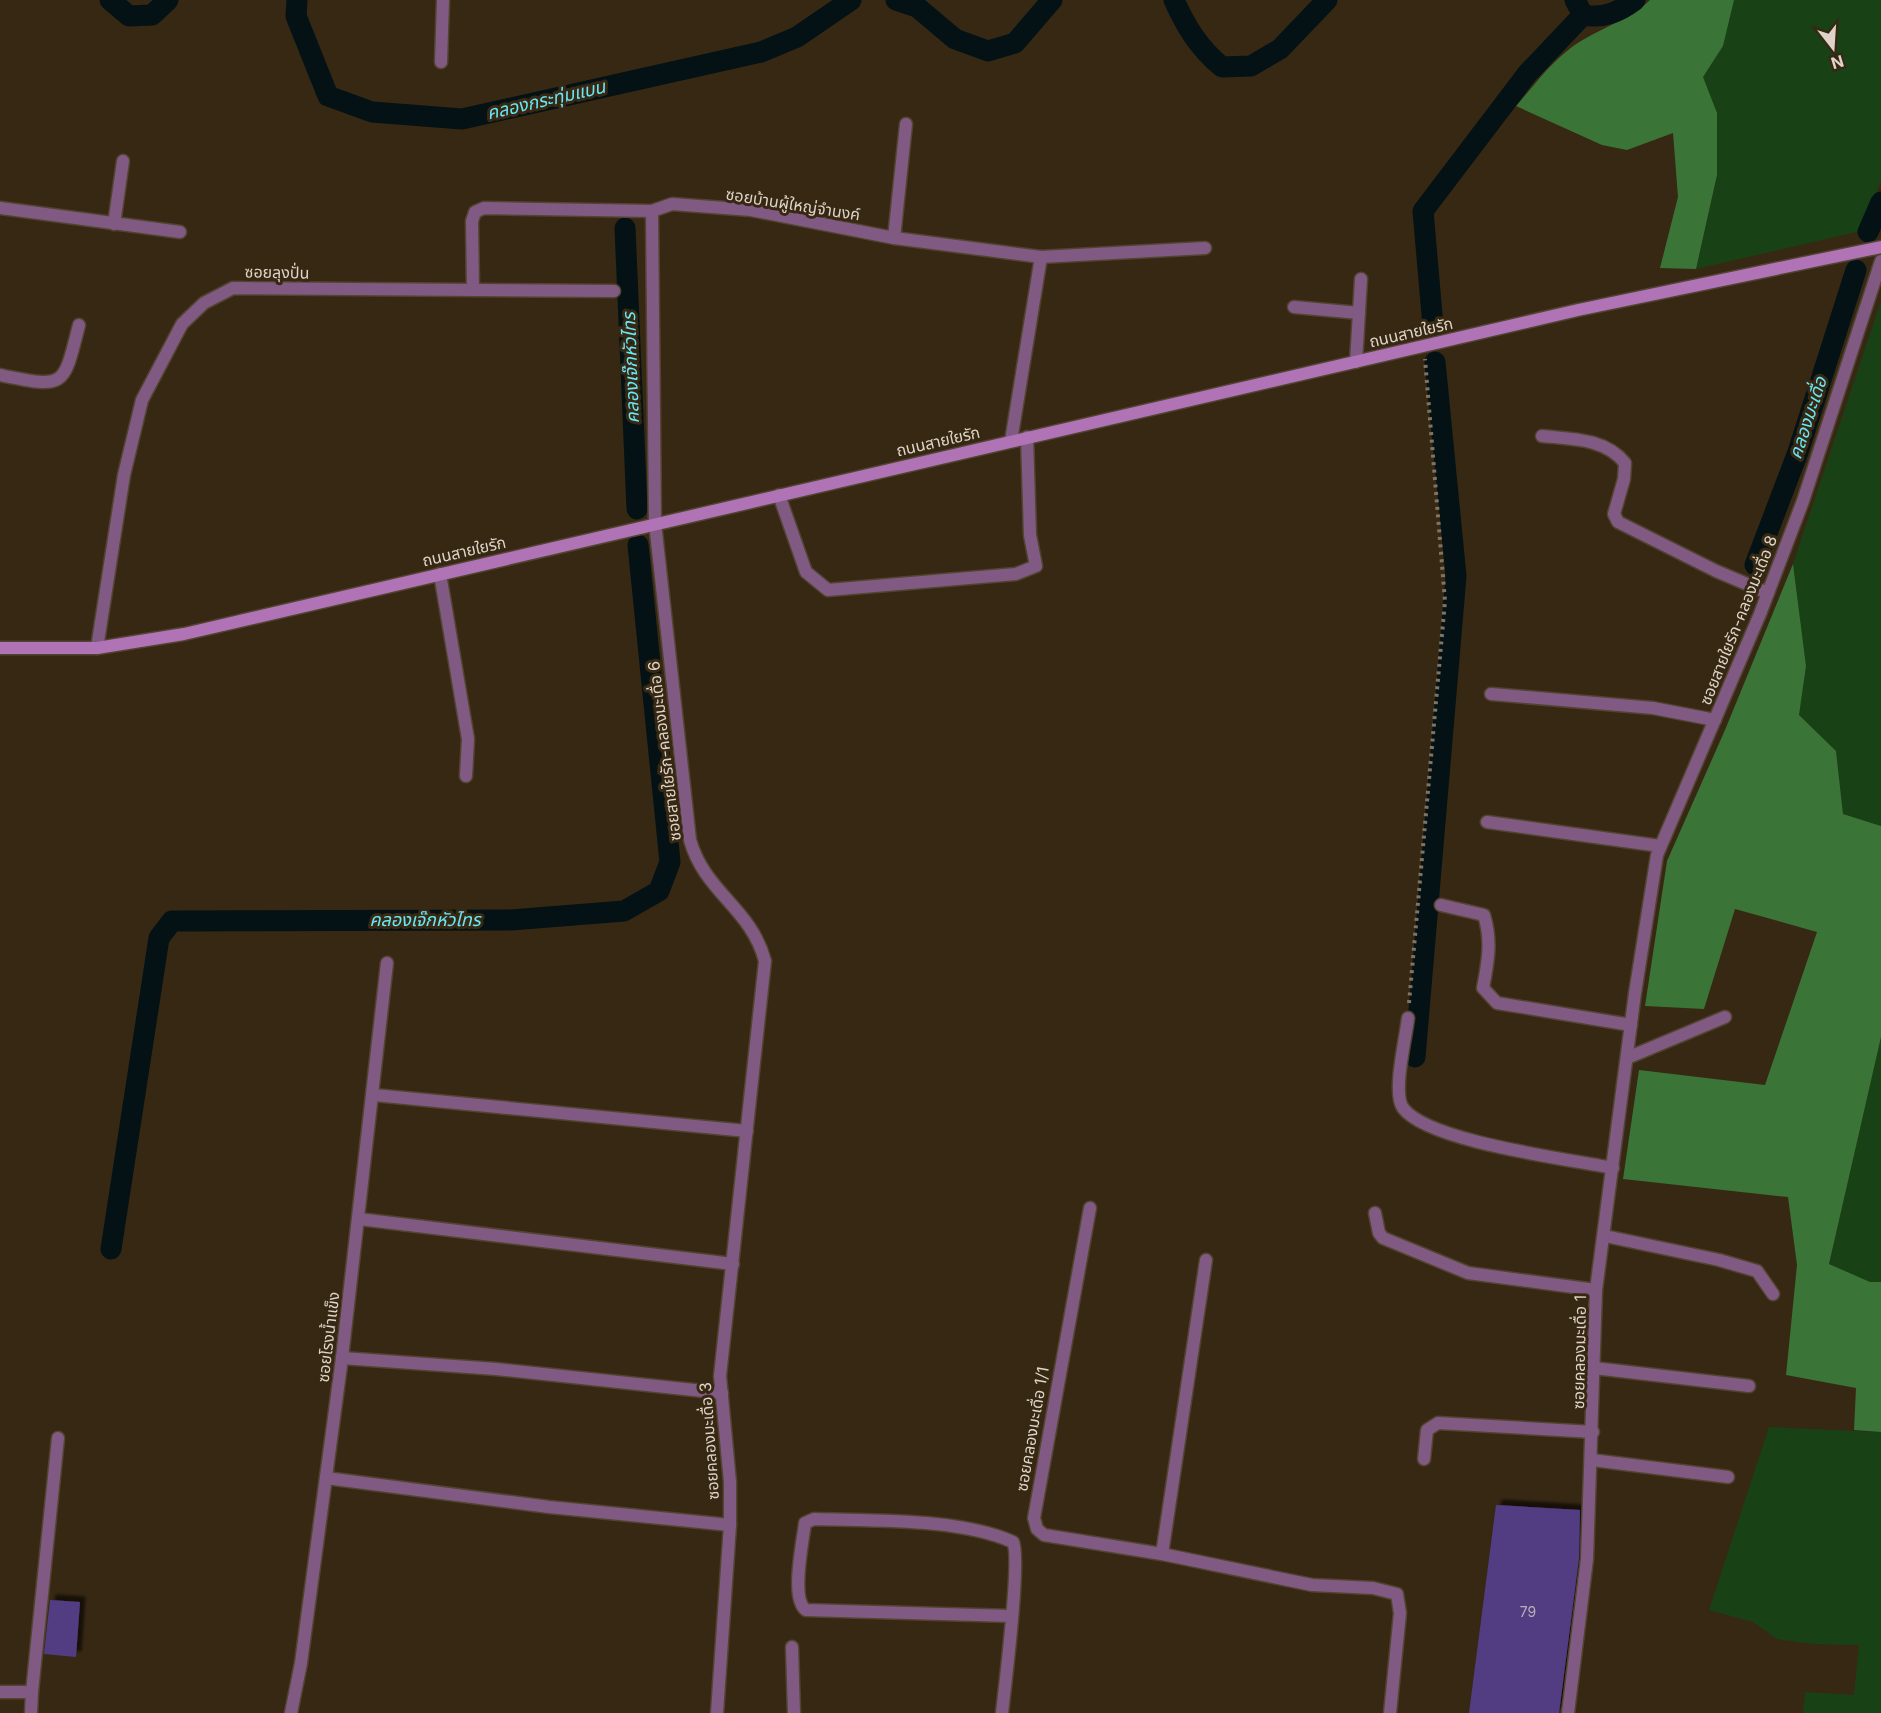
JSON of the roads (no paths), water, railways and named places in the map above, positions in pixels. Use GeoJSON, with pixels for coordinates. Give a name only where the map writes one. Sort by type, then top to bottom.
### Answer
{"type":"FeatureCollection","features":[{"type":"Feature","properties":{"kind":"street"},"geometry":{"type":"LineString","coordinates":[[441,62],[442,0]]}},
{"type":"Feature","properties":{"kind":"street"},"geometry":{"type":"LineString","coordinates":[[894,238],[906,124]]}},
{"type":"Feature","properties":{"kind":"street"},"geometry":{"type":"LineString","coordinates":[[114,224],[123,161]]}},
{"type":"Feature","properties":{"kind":"street","name":"ซอยบ้านผู้ใหญ่จำนงค์"},"geometry":{"type":"LineString","coordinates":[[473,290],[472,220],[475,212],[484,208],[652,211],[672,204],[752,210],[894,238],[1041,257],[1205,248]]}},
{"type":"Feature","properties":{"kind":"street"},"geometry":{"type":"LineString","coordinates":[[0,208],[180,232]]}},
{"type":"Feature","properties":{"kind":"street"},"geometry":{"type":"LineString","coordinates":[[652,211],[656,523]]}},
{"type":"Feature","properties":{"kind":"street","name":"ถนนสายใยรัก"},"geometry":{"type":"LineString","coordinates":[[0,648],[97,648],[184,634],[1578,310],[1881,247]]}},
{"type":"Feature","properties":{"kind":"street"},"geometry":{"type":"LineString","coordinates":[[1011,441],[1041,257]]}},
{"type":"Feature","properties":{"kind":"street","name":"ซอยสายใยรัก-คลองมะเดื่อ 8"},"geometry":{"type":"LineString","coordinates":[[1635,993],[1660,846],[1768,593],[1803,501],[1881,261]]}},
{"type":"Feature","properties":{"kind":"street"},"geometry":{"type":"LineString","coordinates":[[1356,362],[1361,279]]}},
{"type":"Feature","properties":{"kind":"street","name":"ซอยลุงปั่น"},"geometry":{"type":"LineString","coordinates":[[97,648],[124,475],[142,400],[182,324],[204,303],[233,288],[614,291]]}},
{"type":"Feature","properties":{"kind":"street"},"geometry":{"type":"LineString","coordinates":[[1294,307],[1359,313]]}},
{"type":"Feature","properties":{"kind":"street"},"geometry":{"type":"LineString","coordinates":[[0,375],[46,384],[59,379],[69,366],[79,325]]}},
{"type":"Feature","properties":{"kind":"street"},"geometry":{"type":"LineString","coordinates":[[1542,436],[1593,442],[1618,455],[1625,463],[1624,479],[1614,514],[1618,522],[1716,571],[1768,593]]}},
{"type":"Feature","properties":{"kind":"street"},"geometry":{"type":"LineString","coordinates":[[779,495],[806,572],[828,590],[1016,574],[1036,566],[1030,535],[1027,437]]}},
{"type":"Feature","properties":{"kind":"street","name":"ซอยสายใยรัก-คลองมะเดื่อ 6"},"geometry":{"type":"LineString","coordinates":[[656,523],[690,840],[703,873],[747,922],[759,940],[765,961],[747,1131]]}},
{"type":"Feature","properties":{"kind":"street"},"geometry":{"type":"LineString","coordinates":[[440,574],[468,739],[466,776]]}},
{"type":"Feature","properties":{"kind":"street"},"geometry":{"type":"LineString","coordinates":[[1491,694],[1653,708],[1715,720]]}},
{"type":"Feature","properties":{"kind":"street"},"geometry":{"type":"LineString","coordinates":[[1487,822],[1660,846]]}},
{"type":"Feature","properties":{"kind":"street"},"geometry":{"type":"LineString","coordinates":[[1441,905],[1484,915],[1489,930],[1490,953],[1483,988],[1497,1004],[1631,1025]]}},
{"type":"Feature","properties":{"kind":"street","name":"ซอยโรงน้ำแข็ง"},"geometry":{"type":"LineString","coordinates":[[291,1713],[301,1663],[342,1358],[374,1095],[387,963]]}},
{"type":"Feature","properties":{"kind":"street","name":"ซอยคลองมะเดื่อ 1"},"geometry":{"type":"LineString","coordinates":[[1568,1713],[1587,1559],[1596,1290],[1605,1236],[1635,993]]}},
{"type":"Feature","properties":{"kind":"street"},"geometry":{"type":"LineString","coordinates":[[1627,1058],[1725,1017]]}},
{"type":"Feature","properties":{"kind":"street"},"geometry":{"type":"LineString","coordinates":[[1408,1018],[1398,1092],[1402,1107],[1416,1119],[1458,1138],[1613,1168]]}},
{"type":"Feature","properties":{"kind":"street"},"geometry":{"type":"LineString","coordinates":[[374,1095],[747,1131]]}},
{"type":"Feature","properties":{"kind":"street","name":"ซอยคลองมะเดื่อ 3"},"geometry":{"type":"LineString","coordinates":[[717,1713],[730,1525],[730,1482],[720,1376],[747,1131]]}},
{"type":"Feature","properties":{"kind":"street","name":"ซอยคลองมะเดื่อ 1/1"},"geometry":{"type":"LineString","coordinates":[[1090,1208],[1047,1434],[1034,1523],[1044,1535],[1162,1554],[1312,1585],[1373,1588],[1397,1594],[1400,1613],[1390,1713]]}},
{"type":"Feature","properties":{"kind":"street"},"geometry":{"type":"LineString","coordinates":[[1374,1213],[1379,1233],[1383,1238],[1468,1273],[1596,1290]]}},
{"type":"Feature","properties":{"kind":"street"},"geometry":{"type":"LineString","coordinates":[[359,1219],[733,1264]]}},
{"type":"Feature","properties":{"kind":"street"},"geometry":{"type":"LineString","coordinates":[[1605,1236],[1719,1260],[1757,1271],[1773,1294]]}},
{"type":"Feature","properties":{"kind":"street"},"geometry":{"type":"LineString","coordinates":[[1162,1554],[1206,1260]]}},
{"type":"Feature","properties":{"kind":"street"},"geometry":{"type":"LineString","coordinates":[[342,1358],[496,1369],[722,1393]]}},
{"type":"Feature","properties":{"kind":"street"},"geometry":{"type":"LineString","coordinates":[[1594,1368],[1749,1386]]}},
{"type":"Feature","properties":{"kind":"street"},"geometry":{"type":"LineString","coordinates":[[1424,1459],[1427,1430],[1437,1424],[1593,1432]]}},
{"type":"Feature","properties":{"kind":"street"},"geometry":{"type":"LineString","coordinates":[[31,1713],[58,1438]]}},
{"type":"Feature","properties":{"kind":"street"},"geometry":{"type":"LineString","coordinates":[[1592,1460],[1728,1477]]}},
{"type":"Feature","properties":{"kind":"street"},"geometry":{"type":"LineString","coordinates":[[326,1478],[549,1507],[730,1525]]}},
{"type":"Feature","properties":{"kind":"street"},"geometry":{"type":"LineString","coordinates":[[1002,1713],[1011,1616],[1015,1555],[1013,1542],[971,1530],[915,1523],[814,1519],[805,1523],[798,1576],[799,1600],[801,1607],[806,1610],[1011,1616]]}},
{"type":"Feature","properties":{"kind":"street"},"geometry":{"type":"LineString","coordinates":[[792,1647],[794,1713]]}},
{"type":"Feature","properties":{"kind":"street"},"geometry":{"type":"LineString","coordinates":[[0,1692],[32,1692]]}},
{"type":"Feature","properties":{"kind":"waterway","name":"คลองกระทุ่มแบน"},"geometry":{"type":"LineString","coordinates":[[110,0],[129,16],[152,15],[168,0]]}},
{"type":"Feature","properties":{"kind":"waterway","name":"คลองกระทุ่มแบน"},"geometry":{"type":"LineString","coordinates":[[297,0],[296,16],[328,96],[372,112],[462,119],[761,52],[797,37],[851,0]]}},
{"type":"Feature","properties":{"kind":"waterway","name":"คลองกระทุ่มแบน"},"geometry":{"type":"LineString","coordinates":[[896,0],[917,7],[955,39],[988,51],[1015,43],[1052,0]]}},
{"type":"Feature","properties":{"kind":"waterway","name":"คลองกระทุ่มแบน"},"geometry":{"type":"LineString","coordinates":[[1174,0],[1194,36],[1206,52],[1222,67],[1251,66],[1280,49],[1327,0]]}},
{"type":"Feature","properties":{"kind":"waterway","name":"คลองกระทุ่มแบน"},"geometry":{"type":"LineString","coordinates":[[1575,0],[1583,15],[1590,16],[1617,11],[1635,0]]}},
{"type":"Feature","properties":{"kind":"waterway"},"geometry":{"type":"LineString","coordinates":[[1433,326],[1423,211],[1527,74],[1583,15]]}},
{"type":"Feature","properties":{"kind":"waterway","name":"คลองมะเดื่อ"},"geometry":{"type":"LineString","coordinates":[[1868,232],[1881,202]]}},
{"type":"Feature","properties":{"kind":"waterway","name":"คลองเจ๊กหัวไทร"},"geometry":{"type":"LineString","coordinates":[[625,228],[637,509]]}},
{"type":"Feature","properties":{"kind":"waterway","name":"คลองมะเดื่อ"},"geometry":{"type":"LineString","coordinates":[[1755,565],[1798,452],[1856,270]]}},
{"type":"Feature","properties":{"kind":"waterway"},"geometry":{"type":"LineString","coordinates":[[1415,1057],[1456,576],[1435,362]]}},
{"type":"Feature","properties":{"kind":"waterway","name":"คลองเจ๊กหัวไทร"},"geometry":{"type":"LineString","coordinates":[[111,1249],[159,938],[172,921],[511,920],[624,911],[659,891],[670,862],[638,545]]}}]}
